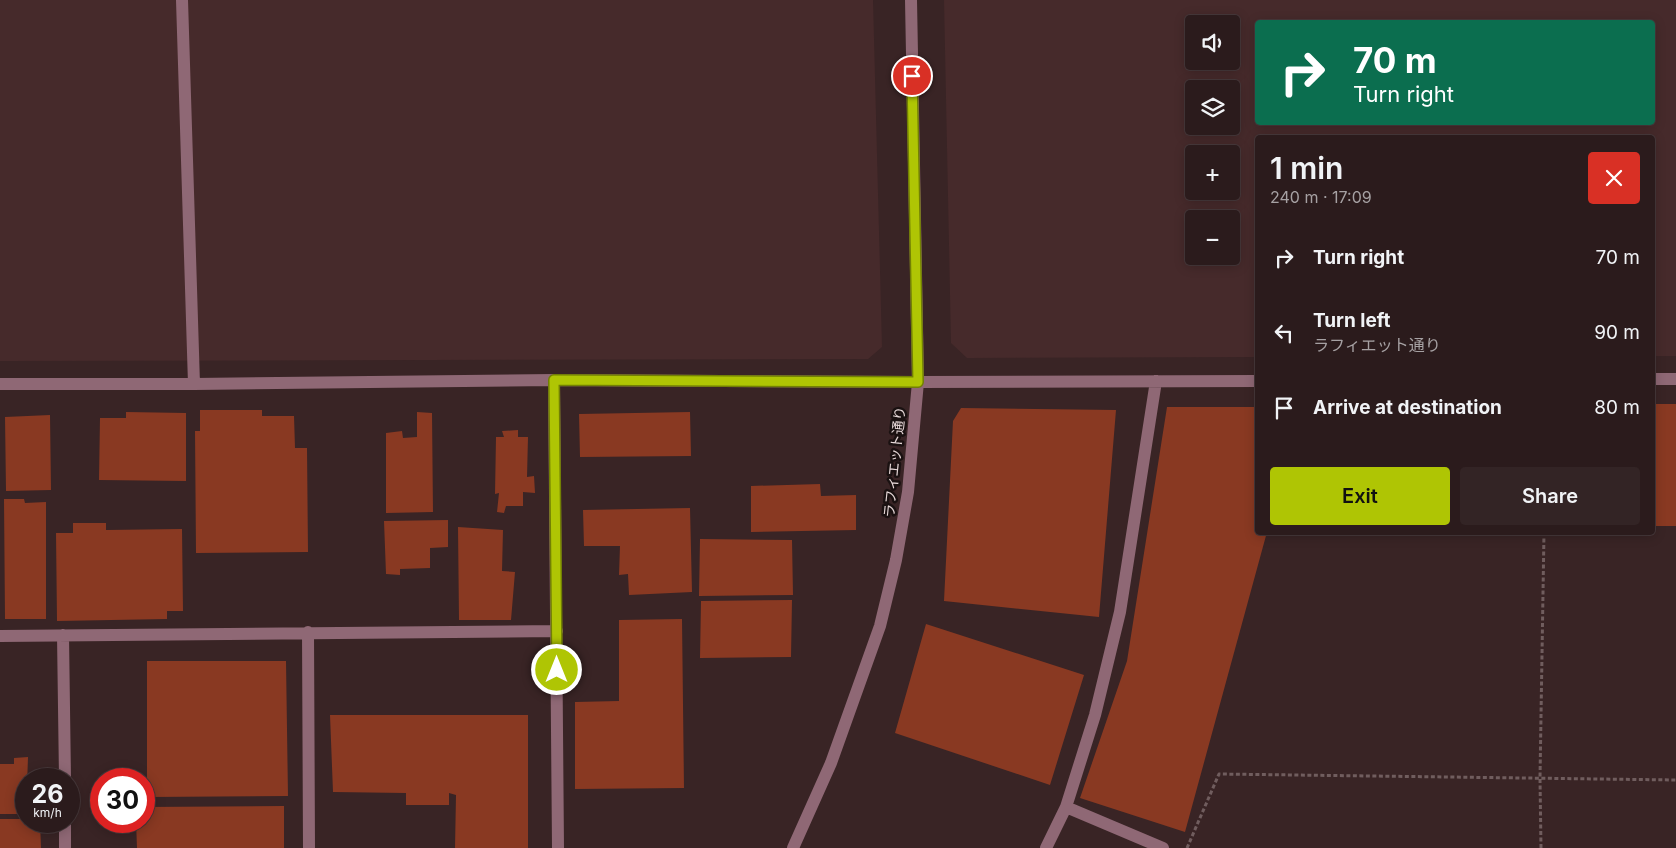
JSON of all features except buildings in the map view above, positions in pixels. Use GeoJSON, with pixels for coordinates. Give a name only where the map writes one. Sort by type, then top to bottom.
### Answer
{"type":"FeatureCollection","features":[{"type":"Feature","properties":{"kind":"street"},"geometry":{"type":"LineString","coordinates":[[182,0],[194,384]]}},
{"type":"Feature","properties":{"kind":"street","name":"ラフィエット通り"},"geometry":{"type":"LineString","coordinates":[[793,848],[831,763],[880,626],[896,560],[908,492],[918,382],[911,0]]}},
{"type":"Feature","properties":{"kind":"street"},"geometry":{"type":"LineString","coordinates":[[1655,379],[1676,379]]}},
{"type":"Feature","properties":{"kind":"street"},"geometry":{"type":"LineString","coordinates":[[554,380],[558,848]]}},
{"type":"Feature","properties":{"kind":"street"},"geometry":{"type":"LineString","coordinates":[[0,384],[554,380],[918,382],[1255,380]]}},
{"type":"Feature","properties":{"kind":"street"},"geometry":{"type":"LineString","coordinates":[[1046,848],[1066,807],[1095,715],[1120,612],[1156,381]]}},
{"type":"Feature","properties":{"kind":"street"},"geometry":{"type":"LineString","coordinates":[[0,636],[557,631]]}},
{"type":"Feature","properties":{"kind":"street"},"geometry":{"type":"LineString","coordinates":[[308,632],[309,848]]}},
{"type":"Feature","properties":{"kind":"street"},"geometry":{"type":"LineString","coordinates":[[63,635],[65,768]]}},
{"type":"Feature","properties":{"kind":"street"},"geometry":{"type":"LineString","coordinates":[[1066,807],[1163,848]]}},
{"type":"Feature","properties":{"kind":"street"},"geometry":{"type":"LineString","coordinates":[[65,833],[65,848]]}},
{"type":"Feature","properties":{"kind":"path"},"geometry":{"type":"LineString","coordinates":[[1541,848],[1540,778],[1544,535]]}},
{"type":"Feature","properties":{"kind":"path"},"geometry":{"type":"LineString","coordinates":[[1187,848],[1219,774],[1676,780]]}},
{"type":"Feature","properties":{"kind":"shaded area"},"geometry":{"type":"Polygon","coordinates":[[[0,0],[873,0],[882,347],[868,359],[0,361],[0,0]]]}},
{"type":"Feature","properties":{"kind":"shaded area"},"geometry":{"type":"Polygon","coordinates":[[[944,0],[1676,0],[1676,356],[1655,356],[1655,135],[1255,135],[1255,357],[967,358],[951,343],[944,0]]]}},
{"type":"Feature","properties":{"kind":"route"},"geometry":{"type":"LineString","coordinates":[[557,670],[554,380],[918,382],[912,76]]}}]}
